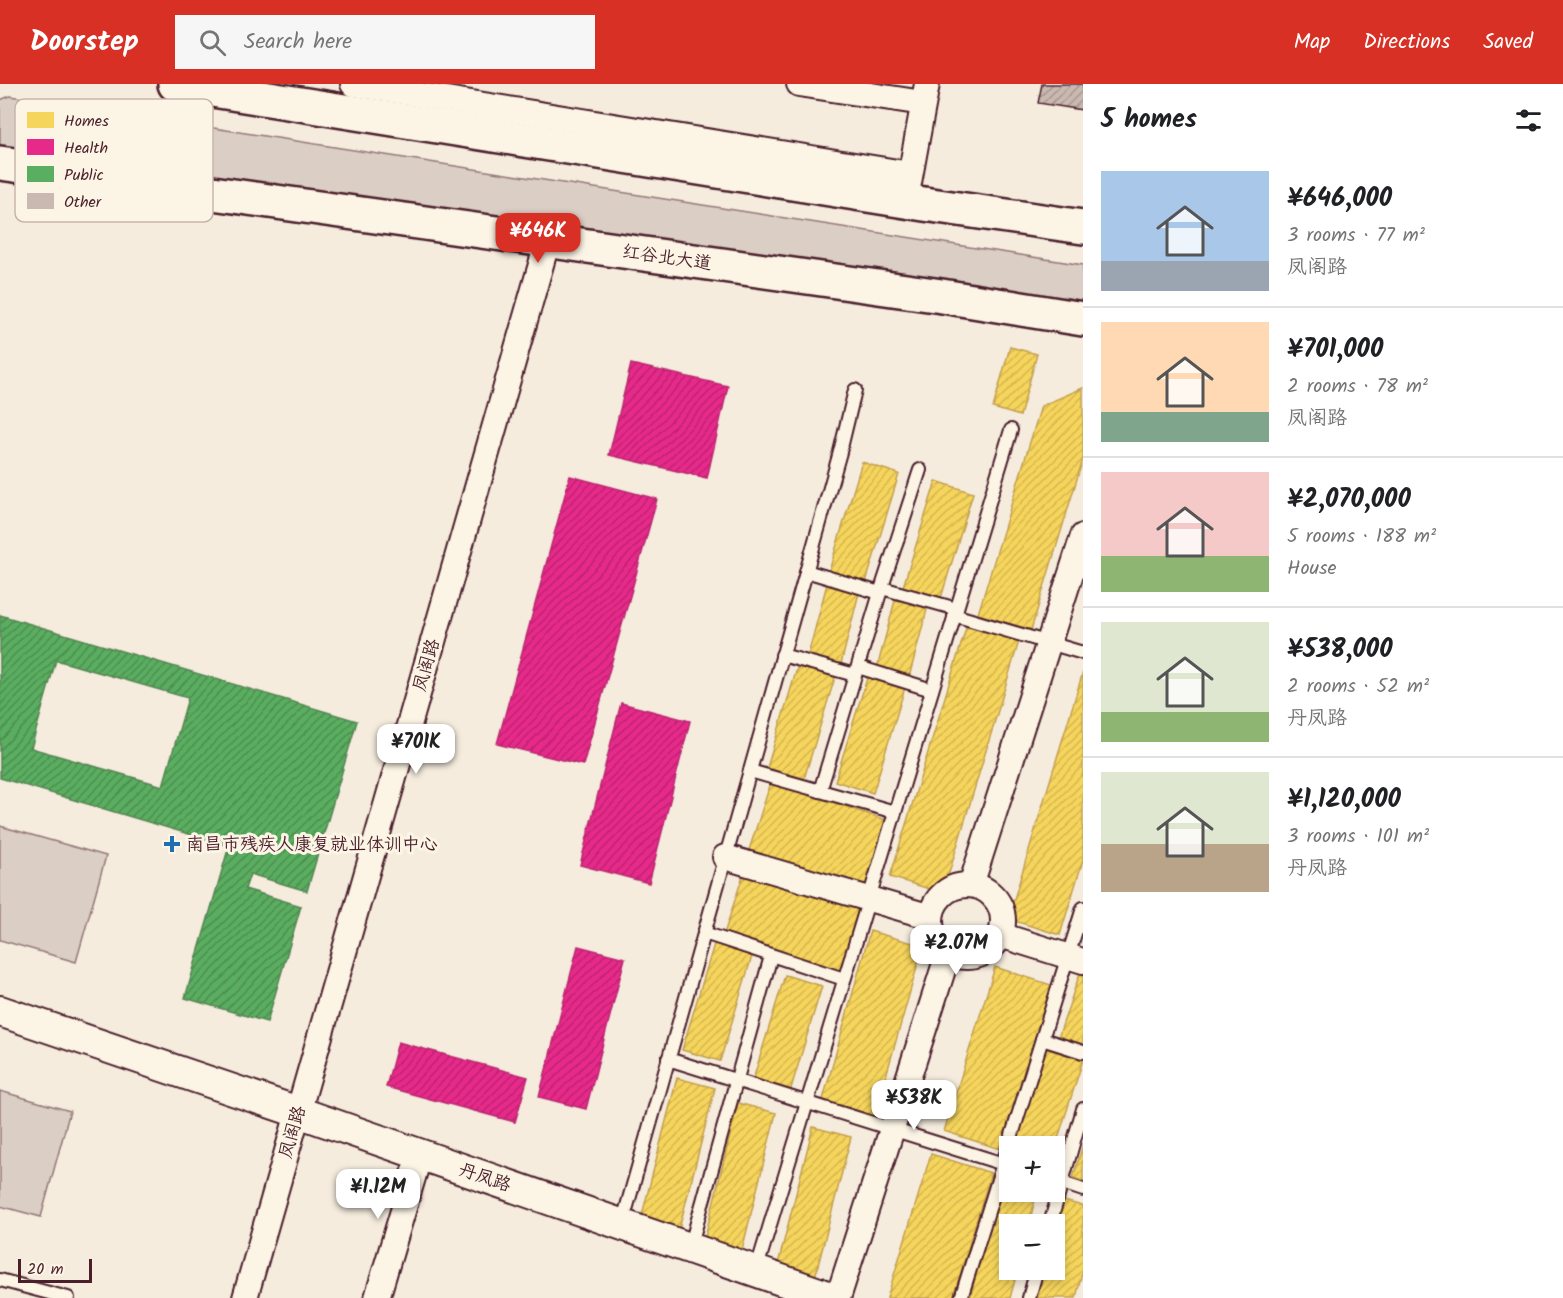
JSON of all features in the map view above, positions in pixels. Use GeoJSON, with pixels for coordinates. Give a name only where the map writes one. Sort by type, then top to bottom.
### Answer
{"type":"FeatureCollection","features":[{"type":"Feature","properties":{"kind":"main road"},"geometry":{"type":"LineString","coordinates":[[175,84],[347,93],[908,187],[1083,227]]}},
{"type":"Feature","properties":{"kind":"main road","name":"红谷北大道"},"geometry":{"type":"LineString","coordinates":[[0,163],[15,165]]}},
{"type":"Feature","properties":{"kind":"main road","name":"红谷北大道"},"geometry":{"type":"LineString","coordinates":[[213,193],[942,296],[1083,319]]}},
{"type":"Feature","properties":{"kind":"street"},"geometry":{"type":"LineString","coordinates":[[799,84],[925,93],[908,187]]}},
{"type":"Feature","properties":{"kind":"street","name":"凤阁路"},"geometry":{"type":"LineString","coordinates":[[245,1298],[548,240]]}},
{"type":"Feature","properties":{"kind":"street"},"geometry":{"type":"LineString","coordinates":[[971,885],[1083,536]]}},
{"type":"Feature","properties":{"kind":"street"},"geometry":{"type":"LineString","coordinates":[[725,857],[932,917]]}},
{"type":"Feature","properties":{"kind":"street"},"geometry":{"type":"LineString","coordinates":[[971,885],[992,895],[999,904],[1003,924],[995,943],[987,950],[968,956],[949,951],[941,945],[935,937],[932,917],[938,900],[945,893],[952,888],[971,885]]}},
{"type":"Feature","properties":{"kind":"street"},"geometry":{"type":"LineString","coordinates":[[1000,935],[1075,958]]}},
{"type":"Feature","properties":{"kind":"street"},"geometry":{"type":"LineString","coordinates":[[836,1298],[949,951]]}},
{"type":"Feature","properties":{"kind":"street","name":"丹凤路"},"geometry":{"type":"LineString","coordinates":[[0,1011],[836,1298]]}},
{"type":"Feature","properties":{"kind":"street"},"geometry":{"type":"LineString","coordinates":[[377,1298],[420,1154]]}},
{"type":"Feature","properties":{"kind":"lane"},"geometry":{"type":"LineString","coordinates":[[622,1224],[840,452],[855,390]]}},
{"type":"Feature","properties":{"kind":"lane"},"geometry":{"type":"LineString","coordinates":[[756,1271],[1011,429]]}},
{"type":"Feature","properties":{"kind":"lane"},"geometry":{"type":"LineString","coordinates":[[820,791],[920,470]]}},
{"type":"Feature","properties":{"kind":"lane"},"geometry":{"type":"LineString","coordinates":[[806,571],[956,612],[1083,653]]}},
{"type":"Feature","properties":{"kind":"lane"},"geometry":{"type":"LineString","coordinates":[[782,655],[932,690]]}},
{"type":"Feature","properties":{"kind":"lane"},"geometry":{"type":"LineString","coordinates":[[750,771],[895,812]]}},
{"type":"Feature","properties":{"kind":"lane"},"geometry":{"type":"LineString","coordinates":[[1014,1136],[1042,1039],[1075,958],[1083,908]]}},
{"type":"Feature","properties":{"kind":"lane"},"geometry":{"type":"LineString","coordinates":[[704,933],[844,980]]}},
{"type":"Feature","properties":{"kind":"lane"},"geometry":{"type":"LineString","coordinates":[[690,1248],[771,956]]}},
{"type":"Feature","properties":{"kind":"lane"},"geometry":{"type":"LineString","coordinates":[[1042,1039],[1083,1052]]}},
{"type":"Feature","properties":{"kind":"lane"},"geometry":{"type":"LineString","coordinates":[[668,1059],[999,1163]]}},
{"type":"Feature","properties":{"kind":"lane"},"geometry":{"type":"LineString","coordinates":[[1065,1162],[1083,1109]]}},
{"type":"Feature","properties":{"kind":"lane"},"geometry":{"type":"LineString","coordinates":[[1065,1184],[1083,1190]]}},
{"type":"Feature","properties":{"kind":"lane"},"geometry":{"type":"LineString","coordinates":[[961,1298],[999,1186]]}},
{"type":"Feature","properties":{"kind":"lane"},"geometry":{"type":"LineString","coordinates":[[0,1280],[68,1298]]}},
{"type":"Feature","properties":{"kind":"lane"},"geometry":{"type":"LineString","coordinates":[[1029,1298],[1034,1280]]}},
{"type":"Feature","properties":{"kind":"shaded area"},"geometry":{"type":"Polygon","coordinates":[[[10,96],[29,99],[15,99],[15,153],[0,147],[0,100],[10,96]]]}},
{"type":"Feature","properties":{"kind":"shaded area"},"geometry":{"type":"Polygon","coordinates":[[[213,128],[1083,265],[1083,304],[213,181],[213,128]]]}},
{"type":"Feature","properties":{"kind":"shaded area"},"geometry":{"type":"Polygon","coordinates":[[[0,826],[106,856],[76,962],[0,940],[0,826]]]}},
{"type":"Feature","properties":{"kind":"shaded area"},"geometry":{"type":"Polygon","coordinates":[[[0,1091],[70,1111],[41,1217],[0,1206],[0,1091]]]}},
{"type":"Feature","properties":{"kind":"building: Homes"},"geometry":{"type":"Polygon","coordinates":[[[1010,347],[1037,354],[1020,416],[993,408],[1010,347]]]}},
{"type":"Feature","properties":{"kind":"building: Homes"},"geometry":{"type":"Polygon","coordinates":[[[1083,388],[1083,459],[1031,630],[978,614],[1041,406],[1083,388]]]}},
{"type":"Feature","properties":{"kind":"building: Homes"},"geometry":{"type":"Polygon","coordinates":[[[862,462],[899,474],[866,582],[829,571],[862,462]]]}},
{"type":"Feature","properties":{"kind":"building: Homes"},"geometry":{"type":"Polygon","coordinates":[[[936,481],[973,493],[940,601],[902,590],[936,481]]]}},
{"type":"Feature","properties":{"kind":"building: Homes"},"geometry":{"type":"Polygon","coordinates":[[[828,580],[860,589],[840,668],[807,659],[828,580]]]}},
{"type":"Feature","properties":{"kind":"building: Homes"},"geometry":{"type":"Polygon","coordinates":[[[897,593],[929,602],[908,681],[876,672],[897,593]]]}},
{"type":"Feature","properties":{"kind":"building: Homes"},"geometry":{"type":"Polygon","coordinates":[[[967,625],[1019,641],[943,893],[890,877],[967,625]]]}},
{"type":"Feature","properties":{"kind":"building: Homes"},"geometry":{"type":"Polygon","coordinates":[[[799,662],[836,674],[803,782],[766,771],[799,662]]]}},
{"type":"Feature","properties":{"kind":"building: Homes"},"geometry":{"type":"Polygon","coordinates":[[[869,672],[906,684],[873,793],[835,781],[869,672]]]}},
{"type":"Feature","properties":{"kind":"building: Homes"},"geometry":{"type":"Polygon","coordinates":[[[1083,672],[1083,860],[1060,935],[1008,919],[1083,672]]]}},
{"type":"Feature","properties":{"kind":"building: Homes"},"geometry":{"type":"Polygon","coordinates":[[[771,782],[886,820],[865,888],[749,850],[771,782]]]}},
{"type":"Feature","properties":{"kind":"building: Homes"},"geometry":{"type":"Polygon","coordinates":[[[746,866],[861,903],[840,971],[724,934],[746,866]]]}},
{"type":"Feature","properties":{"kind":"building: Homes"},"geometry":{"type":"Polygon","coordinates":[[[870,931],[923,946],[874,1118],[822,1103],[870,931]]]}},
{"type":"Feature","properties":{"kind":"building: Homes"},"geometry":{"type":"Polygon","coordinates":[[[715,941],[753,953],[720,1061],[682,1050],[715,941]]]}},
{"type":"Feature","properties":{"kind":"building: Homes"},"geometry":{"type":"Polygon","coordinates":[[[995,967],[1054,986],[1007,1136],[999,1136],[999,1149],[944,1131],[995,967]]]}},
{"type":"Feature","properties":{"kind":"building: Homes"},"geometry":{"type":"Polygon","coordinates":[[[1080,973],[1083,974],[1083,1047],[1058,1038],[1080,973]]]}},
{"type":"Feature","properties":{"kind":"building: Homes"},"geometry":{"type":"Polygon","coordinates":[[[785,975],[822,986],[789,1095],[752,1083],[785,975]]]}},
{"type":"Feature","properties":{"kind":"building: Homes"},"geometry":{"type":"Polygon","coordinates":[[[1045,1048],[1083,1060],[1059,1136],[1018,1136],[1045,1048]]]}},
{"type":"Feature","properties":{"kind":"building: Homes"},"geometry":{"type":"Polygon","coordinates":[[[677,1078],[715,1088],[679,1229],[641,1219],[677,1078]]]}},
{"type":"Feature","properties":{"kind":"building: Homes"},"geometry":{"type":"Polygon","coordinates":[[[738,1103],[776,1113],[741,1254],[703,1245],[738,1103]]]}},
{"type":"Feature","properties":{"kind":"building: Homes"},"geometry":{"type":"Polygon","coordinates":[[[813,1127],[851,1137],[815,1277],[777,1268],[813,1127]]]}},
{"type":"Feature","properties":{"kind":"building: Homes"},"geometry":{"type":"Polygon","coordinates":[[[1083,1145],[1083,1181],[1073,1178],[1083,1145]]]}},
{"type":"Feature","properties":{"kind":"building: Homes"},"geometry":{"type":"Polygon","coordinates":[[[931,1154],[991,1173],[953,1298],[887,1298],[931,1154]]]}},
{"type":"Feature","properties":{"kind":"building: Homes"},"geometry":{"type":"Polygon","coordinates":[[[999,1183],[999,1202],[1034,1202],[1032,1214],[999,1214],[999,1280],[1015,1280],[1010,1298],[970,1298],[999,1183]]]}},
{"type":"Feature","properties":{"kind":"building: Homes"},"geometry":{"type":"Polygon","coordinates":[[[1060,1202],[1083,1206],[1083,1269],[1076,1298],[1035,1298],[1040,1280],[1065,1280],[1065,1214],[1056,1214],[1060,1202]]]}},
{"type":"Feature","properties":{"kind":"building: Health"},"geometry":{"type":"Polygon","coordinates":[[[631,364],[728,386],[707,478],[609,455],[631,364]]]}},
{"type":"Feature","properties":{"kind":"building: Health"},"geometry":{"type":"Polygon","coordinates":[[[570,476],[657,499],[583,765],[497,744],[570,476]]]}},
{"type":"Feature","properties":{"kind":"building: Health"},"geometry":{"type":"Polygon","coordinates":[[[621,703],[690,721],[649,883],[580,865],[621,703]]]}},
{"type":"Feature","properties":{"kind":"building: Health"},"geometry":{"type":"Polygon","coordinates":[[[578,946],[625,958],[586,1109],[539,1097],[578,946]]]}},
{"type":"Feature","properties":{"kind":"building: Health"},"geometry":{"type":"Polygon","coordinates":[[[398,1042],[528,1077],[515,1122],[386,1087],[398,1042]]]}},
{"type":"Feature","properties":{"kind":"building: Public"},"geometry":{"type":"Polygon","coordinates":[[[0,615],[357,721],[307,891],[250,874],[245,889],[301,906],[267,1022],[185,998],[229,846],[0,778],[0,615]],[[56,660],[31,748],[163,786],[188,698],[56,660]]]}},
{"type":"Feature","properties":{"kind":"building: Other"},"geometry":{"type":"Polygon","coordinates":[[[1042,84],[1083,84],[1083,110],[1038,103],[1042,84]]]}},
{"type":"Feature","properties":{"kind":"place","name":"南昌市残疾人康复就业体训中心"},"geometry":{"type":"Point","coordinates":[172,844]}}]}
